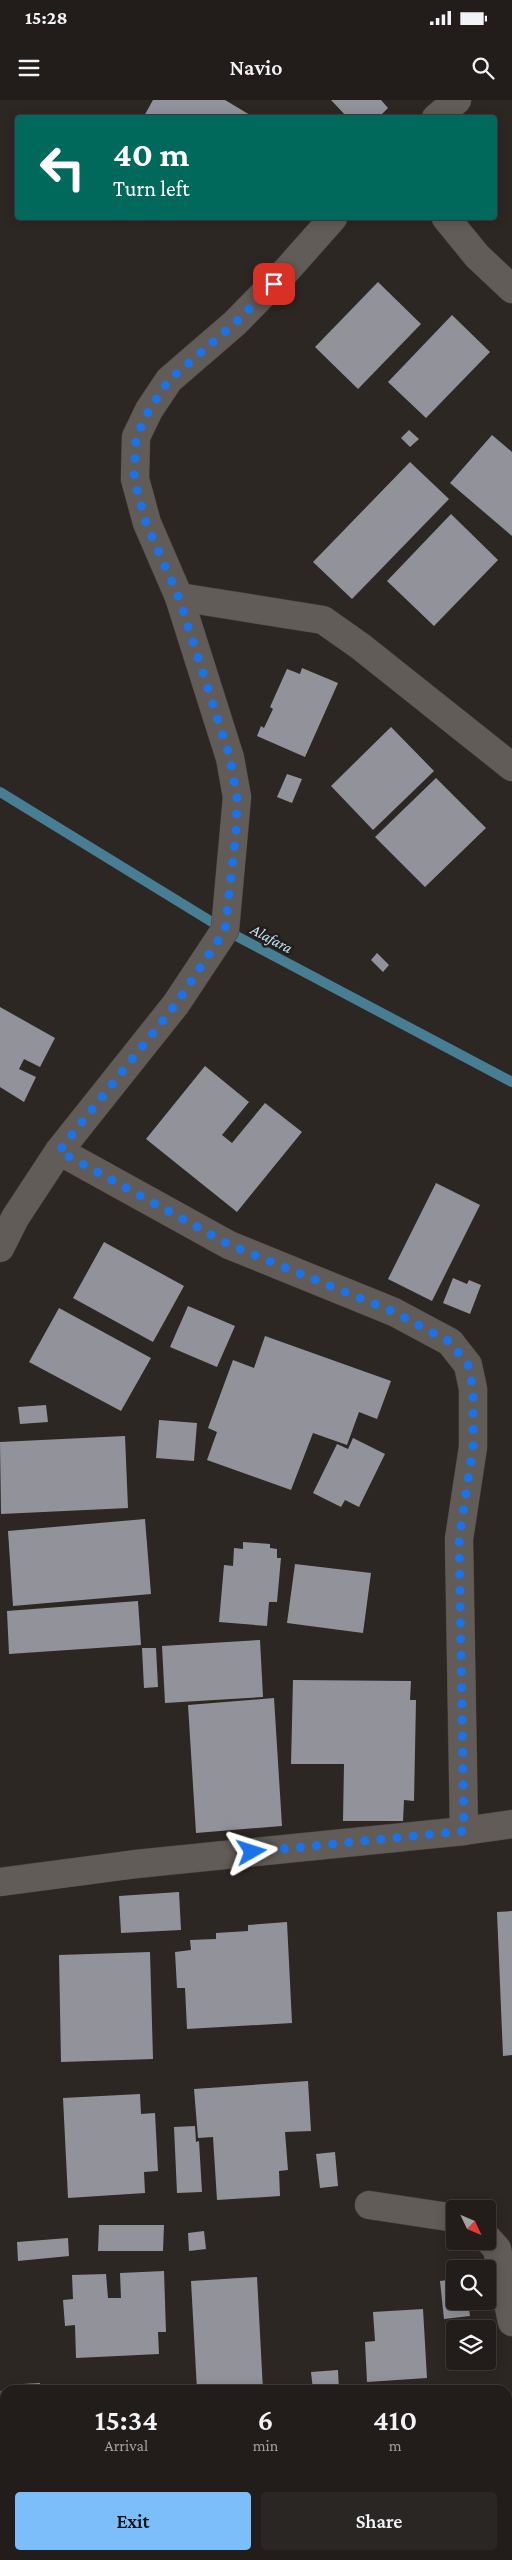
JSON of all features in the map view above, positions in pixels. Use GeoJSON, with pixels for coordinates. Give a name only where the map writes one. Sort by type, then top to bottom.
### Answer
{"type":"FeatureCollection","features":[{"type":"Feature","properties":{"kind":"street"},"geometry":{"type":"LineString","coordinates":[[440,115],[457,100]]}},
{"type":"Feature","properties":{"kind":"street"},"geometry":{"type":"LineString","coordinates":[[0,1248],[15,1218],[59,1151],[176,1004],[225,930],[236,832],[237,797],[230,758],[179,598],[146,523],[134,479],[136,437],[149,410],[169,380],[235,323],[286,271],[331,220]]}},
{"type":"Feature","properties":{"kind":"street"},"geometry":{"type":"LineString","coordinates":[[448,220],[478,256],[512,289]]}},
{"type":"Feature","properties":{"kind":"street"},"geometry":{"type":"LineString","coordinates":[[179,598],[323,620],[360,646],[512,768]]}},
{"type":"Feature","properties":{"kind":"street"},"geometry":{"type":"LineString","coordinates":[[59,1151],[230,1245],[394,1312],[450,1342],[468,1365],[473,1389],[473,1447],[459,1539],[464,1831]]}},
{"type":"Feature","properties":{"kind":"street"},"geometry":{"type":"LineString","coordinates":[[0,1882],[136,1864],[464,1831],[512,1824]]}},
{"type":"Feature","properties":{"kind":"street"},"geometry":{"type":"LineString","coordinates":[[368,2205],[446,2217]]}},
{"type":"Feature","properties":{"kind":"street"},"geometry":{"type":"LineString","coordinates":[[496,2248],[512,2322]]}},
{"type":"Feature","properties":{"kind":"building"},"geometry":{"type":"Polygon","coordinates":[[[153,100],[225,100],[250,115],[145,115],[153,100]]]}},
{"type":"Feature","properties":{"kind":"building"},"geometry":{"type":"Polygon","coordinates":[[[331,100],[381,100],[388,108],[381,115],[345,115],[331,100]]]}},
{"type":"Feature","properties":{"kind":"building"},"geometry":{"type":"Polygon","coordinates":[[[378,282],[421,324],[358,389],[315,347],[378,282]]]}},
{"type":"Feature","properties":{"kind":"building"},"geometry":{"type":"Polygon","coordinates":[[[452,315],[490,352],[426,418],[388,382],[452,315]]]}},
{"type":"Feature","properties":{"kind":"building"},"geometry":{"type":"Polygon","coordinates":[[[409,430],[419,439],[410,447],[401,438],[409,430]]]}},
{"type":"Feature","properties":{"kind":"building"},"geometry":{"type":"Polygon","coordinates":[[[492,435],[512,452],[512,536],[450,483],[492,435]]]}},
{"type":"Feature","properties":{"kind":"building"},"geometry":{"type":"Polygon","coordinates":[[[410,462],[449,499],[352,599],[313,562],[410,462]]]}},
{"type":"Feature","properties":{"kind":"building"},"geometry":{"type":"Polygon","coordinates":[[[451,514],[498,560],[434,626],[387,581],[451,514]]]}},
{"type":"Feature","properties":{"kind":"building"},"geometry":{"type":"Polygon","coordinates":[[[302,668],[338,683],[305,757],[257,736],[261,726],[264,728],[273,709],[270,707],[287,669],[300,674],[302,668]]]}},
{"type":"Feature","properties":{"kind":"building"},"geometry":{"type":"Polygon","coordinates":[[[391,727],[434,771],[373,830],[331,786],[391,727]]]}},
{"type":"Feature","properties":{"kind":"building"},"geometry":{"type":"Polygon","coordinates":[[[287,774],[302,779],[292,803],[277,797],[287,774]]]}},
{"type":"Feature","properties":{"kind":"building"},"geometry":{"type":"Polygon","coordinates":[[[436,778],[486,828],[425,887],[375,837],[436,778]]]}},
{"type":"Feature","properties":{"kind":"building"},"geometry":{"type":"Polygon","coordinates":[[[377,953],[389,965],[383,972],[371,960],[377,953]]]}},
{"type":"Feature","properties":{"kind":"building"},"geometry":{"type":"Polygon","coordinates":[[[0,1007],[55,1038],[40,1067],[24,1059],[19,1069],[36,1077],[24,1102],[0,1087],[0,1007]]]}},
{"type":"Feature","properties":{"kind":"building"},"geometry":{"type":"Polygon","coordinates":[[[205,1066],[249,1102],[222,1135],[232,1143],[265,1103],[302,1132],[237,1212],[146,1139],[205,1066]]]}},
{"type":"Feature","properties":{"kind":"building"},"geometry":{"type":"Polygon","coordinates":[[[436,1183],[480,1205],[432,1301],[388,1279],[436,1183]]]}},
{"type":"Feature","properties":{"kind":"building"},"geometry":{"type":"Polygon","coordinates":[[[104,1242],[184,1286],[153,1342],[73,1298],[104,1242]]]}},
{"type":"Feature","properties":{"kind":"building"},"geometry":{"type":"Polygon","coordinates":[[[453,1278],[467,1284],[469,1280],[481,1285],[470,1314],[443,1303],[453,1278]]]}},
{"type":"Feature","properties":{"kind":"building"},"geometry":{"type":"Polygon","coordinates":[[[188,1306],[235,1326],[217,1367],[170,1347],[188,1306]]]}},
{"type":"Feature","properties":{"kind":"building"},"geometry":{"type":"Polygon","coordinates":[[[59,1308],[151,1358],[121,1411],[29,1362],[59,1308]]]}},
{"type":"Feature","properties":{"kind":"building"},"geometry":{"type":"Polygon","coordinates":[[[265,1336],[391,1381],[377,1419],[359,1412],[347,1445],[313,1433],[291,1490],[207,1460],[217,1432],[208,1428],[233,1360],[254,1368],[265,1336]]]}},
{"type":"Feature","properties":{"kind":"building"},"geometry":{"type":"Polygon","coordinates":[[[46,1405],[48,1422],[20,1424],[18,1407],[46,1405]]]}},
{"type":"Feature","properties":{"kind":"building"},"geometry":{"type":"Polygon","coordinates":[[[159,1420],[197,1423],[194,1461],[156,1458],[159,1420]]]}},
{"type":"Feature","properties":{"kind":"building"},"geometry":{"type":"Polygon","coordinates":[[[125,1436],[128,1508],[1,1514],[0,1442],[125,1436]]]}},
{"type":"Feature","properties":{"kind":"building"},"geometry":{"type":"Polygon","coordinates":[[[353,1438],[385,1454],[359,1507],[345,1500],[341,1507],[313,1493],[337,1444],[348,1449],[353,1438]]]}},
{"type":"Feature","properties":{"kind":"building"},"geometry":{"type":"Polygon","coordinates":[[[145,1519],[151,1594],[13,1606],[8,1531],[145,1519]]]}},
{"type":"Feature","properties":{"kind":"building"},"geometry":{"type":"Polygon","coordinates":[[[243,1542],[270,1544],[270,1548],[277,1549],[277,1558],[281,1558],[277,1602],[269,1602],[267,1626],[219,1622],[224,1565],[233,1566],[234,1548],[243,1549],[243,1542]]]}},
{"type":"Feature","properties":{"kind":"building"},"geometry":{"type":"Polygon","coordinates":[[[295,1564],[371,1573],[363,1633],[287,1623],[295,1564]]]}},
{"type":"Feature","properties":{"kind":"building"},"geometry":{"type":"Polygon","coordinates":[[[138,1601],[141,1645],[9,1654],[7,1611],[138,1601]]]}},
{"type":"Feature","properties":{"kind":"building"},"geometry":{"type":"Polygon","coordinates":[[[260,1640],[263,1697],[165,1703],[162,1646],[260,1640]]]}},
{"type":"Feature","properties":{"kind":"building"},"geometry":{"type":"Polygon","coordinates":[[[142,1648],[156,1648],[158,1687],[144,1688],[142,1648]]]}},
{"type":"Feature","properties":{"kind":"building"},"geometry":{"type":"Polygon","coordinates":[[[293,1680],[411,1681],[410,1700],[416,1700],[414,1801],[404,1800],[403,1821],[343,1821],[344,1764],[291,1764],[293,1680]]]}},
{"type":"Feature","properties":{"kind":"building"},"geometry":{"type":"Polygon","coordinates":[[[274,1698],[282,1826],[196,1833],[188,1705],[274,1698]]]}},
{"type":"Feature","properties":{"kind":"building"},"geometry":{"type":"Polygon","coordinates":[[[179,1892],[181,1930],[121,1933],[119,1896],[179,1892]]]}},
{"type":"Feature","properties":{"kind":"building"},"geometry":{"type":"Polygon","coordinates":[[[512,1911],[512,2055],[503,2056],[497,1912],[512,1911]]]}},
{"type":"Feature","properties":{"kind":"building"},"geometry":{"type":"Polygon","coordinates":[[[287,1922],[292,2023],[187,2029],[185,1988],[177,1988],[175,1952],[191,1950],[190,1940],[216,1939],[216,1933],[248,1931],[248,1925],[287,1922]]]}},
{"type":"Feature","properties":{"kind":"building"},"geometry":{"type":"Polygon","coordinates":[[[150,1952],[153,2059],[61,2062],[59,1955],[150,1952]]]}},
{"type":"Feature","properties":{"kind":"building"},"geometry":{"type":"Polygon","coordinates":[[[308,2081],[311,2131],[285,2132],[288,2170],[279,2171],[280,2196],[217,2200],[213,2137],[198,2138],[194,2089],[308,2081]]]}},
{"type":"Feature","properties":{"kind":"building"},"geometry":{"type":"Polygon","coordinates":[[[140,2094],[141,2114],[155,2113],[158,2171],[144,2172],[145,2193],[68,2198],[63,2098],[140,2094]]]}},
{"type":"Feature","properties":{"kind":"building"},"geometry":{"type":"Polygon","coordinates":[[[195,2126],[196,2142],[199,2141],[202,2192],[177,2193],[174,2127],[195,2126]]]}},
{"type":"Feature","properties":{"kind":"building"},"geometry":{"type":"Polygon","coordinates":[[[335,2152],[338,2186],[320,2188],[316,2154],[335,2152]]]}},
{"type":"Feature","properties":{"kind":"building"},"geometry":{"type":"Polygon","coordinates":[[[99,2225],[164,2225],[163,2251],[98,2251],[99,2225]]]}},
{"type":"Feature","properties":{"kind":"building"},"geometry":{"type":"Polygon","coordinates":[[[204,2231],[206,2249],[189,2251],[188,2233],[204,2231]]]}},
{"type":"Feature","properties":{"kind":"building"},"geometry":{"type":"Polygon","coordinates":[[[68,2238],[69,2256],[18,2261],[17,2242],[68,2238]]]}},
{"type":"Feature","properties":{"kind":"building"},"geometry":{"type":"Polygon","coordinates":[[[164,2271],[166,2332],[158,2332],[159,2354],[76,2358],[75,2325],[65,2326],[63,2300],[73,2299],[72,2275],[106,2274],[108,2298],[121,2298],[120,2273],[164,2271]]]}},
{"type":"Feature","properties":{"kind":"building"},"geometry":{"type":"Polygon","coordinates":[[[257,2277],[263,2385],[197,2385],[191,2281],[257,2277]]]}},
{"type":"Feature","properties":{"kind":"building"},"geometry":{"type":"Polygon","coordinates":[[[446,2280],[446,2310],[469,2310],[470,2316],[444,2319],[440,2281],[446,2280]]]}},
{"type":"Feature","properties":{"kind":"building"},"geometry":{"type":"Polygon","coordinates":[[[423,2309],[427,2378],[367,2382],[365,2342],[375,2341],[373,2312],[423,2309]]]}},
{"type":"Feature","properties":{"kind":"building"},"geometry":{"type":"Polygon","coordinates":[[[338,2370],[339,2385],[312,2385],[311,2372],[338,2370]]]}},
{"type":"Feature","properties":{"kind":"building"},"geometry":{"type":"Polygon","coordinates":[[[40,2383],[40,2385],[22,2385],[40,2383]]]}},
{"type":"Feature","properties":{"kind":"waterway","name":"Alafara"},"geometry":{"type":"LineString","coordinates":[[0,792],[225,930],[512,1082]]}},
{"type":"Feature","properties":{"kind":"route"},"geometry":{"type":"LineString","coordinates":[[252,1852],[464,1831],[459,1539],[473,1447],[473,1389],[468,1365],[450,1342],[394,1312],[230,1245],[59,1151],[176,1004],[225,930],[236,832],[237,797],[230,758],[179,598],[146,523],[134,479],[136,437],[149,410],[169,380],[235,323],[274,284]]}}]}
